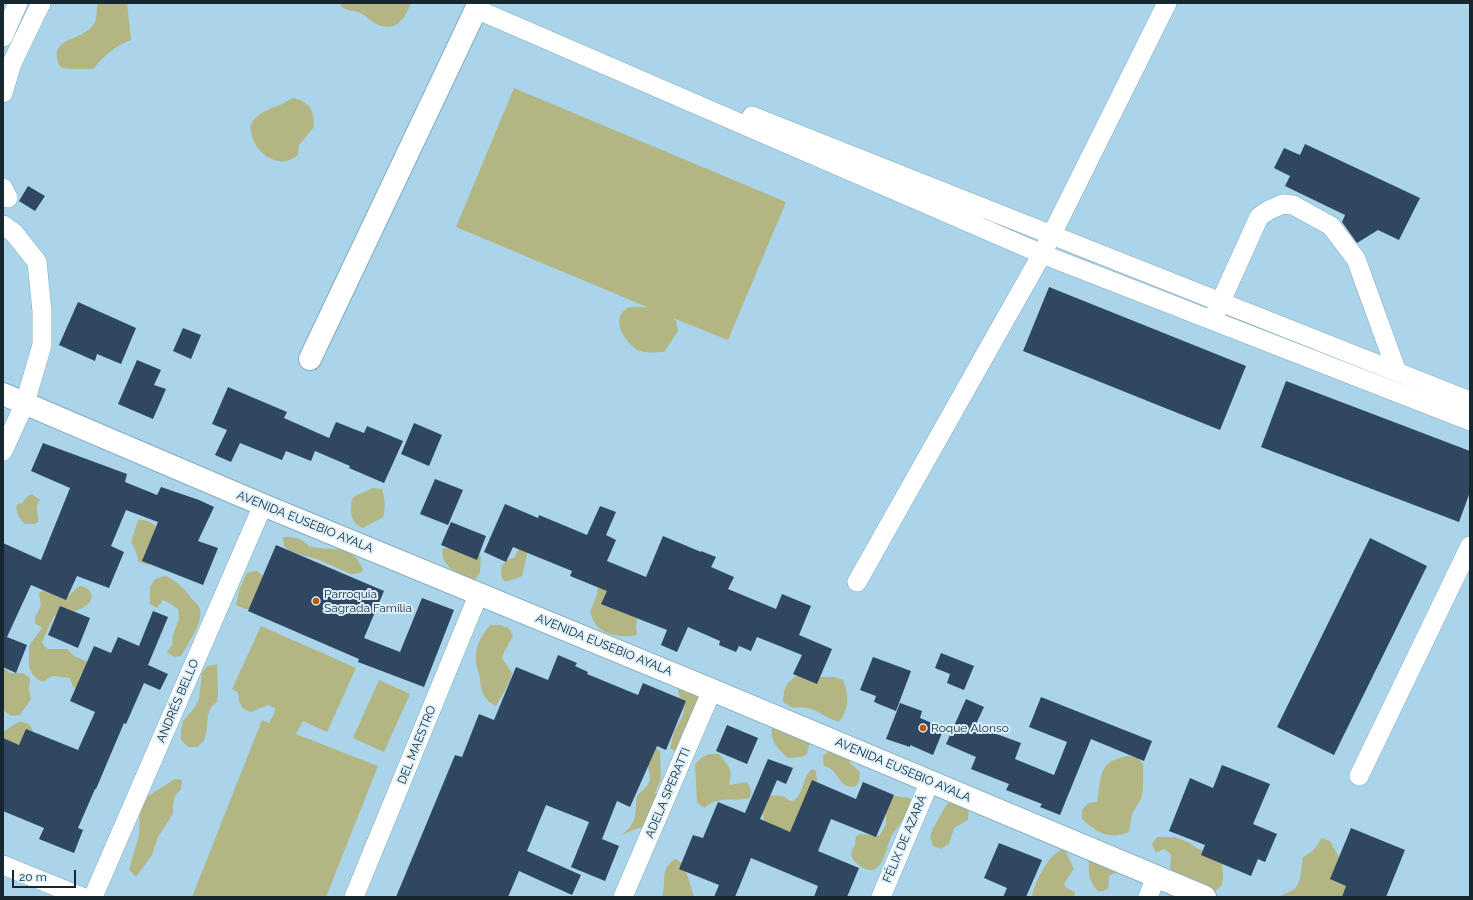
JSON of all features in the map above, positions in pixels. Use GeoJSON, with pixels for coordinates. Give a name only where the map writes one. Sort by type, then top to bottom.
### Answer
{"type":"FeatureCollection","features":[{"type":"Feature","properties":{"kind":"street"},"geometry":{"type":"LineString","coordinates":[[3,37],[18,3]]}},
{"type":"Feature","properties":{"kind":"street"},"geometry":{"type":"LineString","coordinates":[[3,93],[12,64],[41,3]]}},
{"type":"Feature","properties":{"kind":"street"},"geometry":{"type":"LineString","coordinates":[[857,582],[1042,254],[1167,3]]}},
{"type":"Feature","properties":{"kind":"street"},"geometry":{"type":"LineString","coordinates":[[472,5],[824,143],[1470,401]]}},
{"type":"Feature","properties":{"kind":"street"},"geometry":{"type":"LineString","coordinates":[[472,5],[1042,254],[1470,421]]}},
{"type":"Feature","properties":{"kind":"street"},"geometry":{"type":"LineString","coordinates":[[310,359],[472,5]]}},
{"type":"Feature","properties":{"kind":"street"},"geometry":{"type":"LineString","coordinates":[[1211,320],[1259,217],[1269,210],[1283,204],[1293,205],[1331,226],[1356,259],[1397,372]]}},
{"type":"Feature","properties":{"kind":"street"},"geometry":{"type":"LineString","coordinates":[[3,225],[14,232],[37,262],[42,311],[42,345],[25,403],[3,451]]}},
{"type":"Feature","properties":{"kind":"street","name":"AVENIDA EUSEBIO AYALA"},"geometry":{"type":"LineString","coordinates":[[3,394],[263,505],[479,593],[1205,897]]}},
{"type":"Feature","properties":{"kind":"street","name":"ANDRÉS BELLO"},"geometry":{"type":"LineString","coordinates":[[94,897],[263,505]]}},
{"type":"Feature","properties":{"kind":"street"},"geometry":{"type":"LineString","coordinates":[[1359,776],[1470,546]]}},
{"type":"Feature","properties":{"kind":"street","name":"DEL MAESTRO"},"geometry":{"type":"LineString","coordinates":[[354,897],[479,593]]}},
{"type":"Feature","properties":{"kind":"street","name":"ADELA SPERATTI"},"geometry":{"type":"LineString","coordinates":[[623,897],[712,690]]}},
{"type":"Feature","properties":{"kind":"street","name":"FÉLIX DE AZARÁ"},"geometry":{"type":"LineString","coordinates":[[881,897],[930,781]]}},
{"type":"Feature","properties":{"kind":"street"},"geometry":{"type":"LineString","coordinates":[[3,865],[82,897]]}},
{"type":"Feature","properties":{"kind":"street"},"geometry":{"type":"LineString","coordinates":[[1148,897],[1156,877]]}},
{"type":"Feature","properties":{"kind":"green space"},"geometry":{"type":"Polygon","coordinates":[[[97,3],[127,3],[131,40],[119,45],[93,69],[61,68],[57,57],[58,50],[62,44],[68,40],[90,29],[96,20],[97,3]]]}},
{"type":"Feature","properties":{"kind":"green space"},"geometry":{"type":"Polygon","coordinates":[[[339,3],[411,3],[400,22],[396,25],[386,27],[376,24],[360,13],[343,8],[339,3]]]}},
{"type":"Feature","properties":{"kind":"green space"},"geometry":{"type":"Polygon","coordinates":[[[514,88],[786,202],[728,340],[673,318],[676,321],[678,331],[664,352],[639,351],[632,346],[624,336],[619,325],[619,319],[621,314],[628,308],[647,307],[456,227],[514,88]]]}},
{"type":"Feature","properties":{"kind":"green space"},"geometry":{"type":"Polygon","coordinates":[[[293,98],[308,105],[312,112],[314,127],[299,145],[298,155],[290,160],[277,161],[266,156],[257,147],[252,136],[251,124],[257,117],[269,109],[293,98]]]}},
{"type":"Feature","properties":{"kind":"green space"},"geometry":{"type":"Polygon","coordinates":[[[373,488],[382,489],[385,503],[384,514],[383,517],[363,528],[353,520],[351,506],[353,497],[373,488]]]}},
{"type":"Feature","properties":{"kind":"green space"},"geometry":{"type":"Polygon","coordinates":[[[32,494],[40,500],[37,505],[38,522],[34,524],[25,524],[18,515],[17,504],[22,503],[32,494]]]}},
{"type":"Feature","properties":{"kind":"green space"},"geometry":{"type":"Polygon","coordinates":[[[138,520],[145,520],[155,525],[156,530],[151,562],[148,565],[139,562],[131,542],[138,520]]]}},
{"type":"Feature","properties":{"kind":"green space"},"geometry":{"type":"Polygon","coordinates":[[[283,537],[299,539],[311,547],[335,549],[348,552],[359,562],[363,570],[360,573],[351,574],[317,559],[291,552],[284,546],[283,537]]]}},
{"type":"Feature","properties":{"kind":"green space"},"geometry":{"type":"Polygon","coordinates":[[[520,546],[528,550],[522,576],[509,581],[504,581],[501,575],[502,565],[509,559],[514,558],[520,546]]]}},
{"type":"Feature","properties":{"kind":"green space"},"geometry":{"type":"Polygon","coordinates":[[[443,548],[469,550],[481,557],[480,572],[475,580],[457,573],[447,565],[442,554],[443,548]]]}},
{"type":"Feature","properties":{"kind":"green space"},"geometry":{"type":"Polygon","coordinates":[[[256,571],[264,576],[254,609],[245,609],[236,605],[240,588],[247,573],[256,571]]]}},
{"type":"Feature","properties":{"kind":"green space"},"geometry":{"type":"Polygon","coordinates":[[[165,576],[175,581],[184,589],[199,607],[200,612],[200,618],[195,632],[181,656],[174,657],[167,652],[172,645],[173,635],[179,618],[178,609],[163,600],[157,608],[150,604],[150,587],[155,579],[165,576]]]}},
{"type":"Feature","properties":{"kind":"green space"},"geometry":{"type":"Polygon","coordinates":[[[605,579],[637,619],[637,635],[613,635],[600,629],[594,621],[590,612],[597,594],[598,586],[605,579]]]}},
{"type":"Feature","properties":{"kind":"green space"},"geometry":{"type":"Polygon","coordinates":[[[81,586],[87,588],[91,593],[92,598],[89,603],[78,610],[54,616],[42,642],[48,649],[67,649],[74,656],[92,664],[82,690],[73,687],[70,678],[52,676],[44,681],[40,681],[33,675],[29,667],[29,646],[42,628],[35,623],[35,618],[41,605],[39,593],[43,591],[67,597],[81,586]]]}},
{"type":"Feature","properties":{"kind":"green space"},"geometry":{"type":"Polygon","coordinates":[[[490,625],[499,625],[509,628],[513,636],[502,658],[512,673],[496,706],[485,698],[476,663],[477,647],[490,625]]]}},
{"type":"Feature","properties":{"kind":"green space"},"geometry":{"type":"Polygon","coordinates":[[[261,626],[356,668],[327,732],[303,721],[296,734],[378,766],[326,897],[192,897],[262,720],[269,723],[274,714],[275,708],[268,705],[251,712],[243,709],[239,701],[238,692],[232,689],[261,626]]]}},
{"type":"Feature","properties":{"kind":"green space"},"geometry":{"type":"Polygon","coordinates":[[[217,664],[217,702],[212,706],[208,715],[206,735],[198,747],[188,747],[181,740],[183,721],[195,707],[199,699],[202,672],[208,666],[217,664]]]}},
{"type":"Feature","properties":{"kind":"green space"},"geometry":{"type":"Polygon","coordinates":[[[3,667],[10,673],[23,673],[30,678],[29,691],[31,699],[20,715],[11,716],[3,710],[3,667]]]}},
{"type":"Feature","properties":{"kind":"green space"},"geometry":{"type":"Polygon","coordinates":[[[801,673],[817,677],[834,677],[843,680],[847,697],[847,706],[839,722],[811,709],[793,707],[783,702],[787,684],[801,673]]]}},
{"type":"Feature","properties":{"kind":"green space"},"geometry":{"type":"Polygon","coordinates":[[[379,680],[410,694],[384,752],[353,738],[379,680]]]}},
{"type":"Feature","properties":{"kind":"green space"},"geometry":{"type":"Polygon","coordinates":[[[685,685],[696,694],[700,702],[678,753],[670,748],[674,732],[683,715],[684,707],[678,690],[685,685]]]}},
{"type":"Feature","properties":{"kind":"green space"},"geometry":{"type":"Polygon","coordinates":[[[18,722],[27,723],[32,729],[33,735],[19,744],[3,746],[3,732],[18,722]]]}},
{"type":"Feature","properties":{"kind":"green space"},"geometry":{"type":"Polygon","coordinates":[[[772,727],[816,741],[809,745],[807,754],[802,757],[788,758],[776,745],[772,737],[772,727]]]}},
{"type":"Feature","properties":{"kind":"green space"},"geometry":{"type":"Polygon","coordinates":[[[653,745],[660,752],[661,779],[654,795],[661,790],[657,824],[639,828],[621,835],[630,827],[635,818],[637,795],[649,782],[650,774],[647,765],[653,745]]]}},
{"type":"Feature","properties":{"kind":"green space"},"geometry":{"type":"Polygon","coordinates":[[[830,750],[848,754],[850,763],[860,772],[859,781],[856,786],[852,787],[845,785],[832,770],[824,766],[823,756],[830,750]]]}},
{"type":"Feature","properties":{"kind":"green space"},"geometry":{"type":"Polygon","coordinates":[[[709,754],[719,754],[728,765],[731,775],[729,785],[747,782],[751,790],[750,798],[721,800],[704,808],[697,802],[695,764],[701,758],[709,754]]]}},
{"type":"Feature","properties":{"kind":"green space"},"geometry":{"type":"Polygon","coordinates":[[[1127,756],[1137,757],[1143,764],[1143,790],[1141,799],[1132,814],[1129,832],[1115,835],[1104,834],[1093,828],[1082,819],[1082,810],[1088,803],[1097,802],[1101,778],[1106,766],[1110,762],[1127,756]]]}},
{"type":"Feature","properties":{"kind":"green space"},"geometry":{"type":"Polygon","coordinates":[[[812,769],[816,771],[817,780],[809,805],[799,809],[801,818],[791,834],[764,823],[763,813],[765,795],[783,796],[790,801],[795,800],[812,769]]]}},
{"type":"Feature","properties":{"kind":"green space"},"geometry":{"type":"Polygon","coordinates":[[[175,779],[182,780],[181,789],[175,796],[173,814],[158,837],[152,855],[136,877],[129,870],[139,835],[140,807],[145,798],[175,779]]]}},
{"type":"Feature","properties":{"kind":"green space"},"geometry":{"type":"Polygon","coordinates":[[[895,796],[909,798],[913,801],[906,815],[892,835],[883,860],[875,869],[869,870],[858,865],[852,858],[851,853],[855,845],[856,836],[860,834],[879,836],[886,825],[886,811],[891,798],[895,796]]]}},
{"type":"Feature","properties":{"kind":"green space"},"geometry":{"type":"Polygon","coordinates":[[[954,800],[969,803],[968,820],[954,828],[949,844],[941,849],[933,846],[930,837],[933,828],[947,804],[954,800]]]}},
{"type":"Feature","properties":{"kind":"green space"},"geometry":{"type":"Polygon","coordinates":[[[1157,837],[1175,837],[1190,843],[1222,863],[1223,881],[1220,887],[1211,893],[1170,872],[1171,854],[1164,849],[1156,853],[1152,844],[1157,837]]]}},
{"type":"Feature","properties":{"kind":"green space"},"geometry":{"type":"Polygon","coordinates":[[[1321,838],[1330,841],[1343,864],[1356,897],[1279,897],[1296,887],[1300,880],[1303,857],[1314,849],[1321,838]]]}},
{"type":"Feature","properties":{"kind":"green space"},"geometry":{"type":"Polygon","coordinates":[[[1061,850],[1065,850],[1074,869],[1064,884],[1067,888],[1075,892],[1074,897],[1032,897],[1042,870],[1051,858],[1061,850]]]}},
{"type":"Feature","properties":{"kind":"green space"},"geometry":{"type":"Polygon","coordinates":[[[1093,858],[1119,871],[1109,876],[1108,889],[1103,891],[1098,891],[1090,878],[1089,861],[1093,858]]]}},
{"type":"Feature","properties":{"kind":"green space"},"geometry":{"type":"Polygon","coordinates":[[[676,859],[684,865],[694,897],[662,897],[665,870],[667,866],[676,859]]]}},
{"type":"Feature","properties":{"kind":"building"},"geometry":{"type":"Polygon","coordinates":[[[1305,144],[1420,198],[1399,240],[1378,230],[1357,243],[1342,222],[1345,215],[1285,186],[1290,176],[1274,168],[1284,148],[1300,155],[1305,144]]]}},
{"type":"Feature","properties":{"kind":"building"},"geometry":{"type":"Polygon","coordinates":[[[28,186],[45,196],[35,211],[19,201],[28,186]]]}},
{"type":"Feature","properties":{"kind":"building"},"geometry":{"type":"Polygon","coordinates":[[[1049,287],[1246,366],[1220,430],[1023,351],[1049,287]]]}},
{"type":"Feature","properties":{"kind":"building"},"geometry":{"type":"Polygon","coordinates":[[[78,302],[136,328],[121,364],[97,354],[95,361],[59,345],[78,302]]]}},
{"type":"Feature","properties":{"kind":"building"},"geometry":{"type":"Polygon","coordinates":[[[183,328],[201,335],[191,359],[173,351],[183,328]]]}},
{"type":"Feature","properties":{"kind":"building"},"geometry":{"type":"Polygon","coordinates":[[[137,360],[161,370],[154,385],[166,389],[153,419],[118,404],[137,360]]]}},
{"type":"Feature","properties":{"kind":"building"},"geometry":{"type":"Polygon","coordinates":[[[1286,381],[1470,451],[1470,492],[1459,522],[1261,447],[1286,381]]]}},
{"type":"Feature","properties":{"kind":"building"},"geometry":{"type":"Polygon","coordinates":[[[228,387],[287,412],[284,418],[329,438],[336,422],[364,433],[367,426],[403,441],[384,483],[315,451],[311,461],[286,451],[282,460],[240,443],[231,462],[215,455],[227,430],[212,424],[228,387]]]}},
{"type":"Feature","properties":{"kind":"building"},"geometry":{"type":"Polygon","coordinates":[[[414,423],[442,435],[429,466],[401,454],[414,423]]]}},
{"type":"Feature","properties":{"kind":"building"},"geometry":{"type":"Polygon","coordinates":[[[43,443],[127,474],[125,482],[157,495],[161,487],[199,500],[214,507],[198,541],[218,548],[203,585],[142,561],[158,522],[126,510],[111,546],[124,552],[109,588],[77,576],[66,600],[31,585],[7,637],[27,645],[16,673],[3,667],[3,543],[41,560],[70,488],[31,471],[43,443]]]}},
{"type":"Feature","properties":{"kind":"building"},"geometry":{"type":"Polygon","coordinates":[[[435,479],[463,490],[448,525],[420,514],[435,479]]]}},
{"type":"Feature","properties":{"kind":"building"},"geometry":{"type":"Polygon","coordinates":[[[505,504],[538,518],[539,515],[587,535],[600,506],[616,512],[606,535],[616,540],[607,561],[646,577],[663,536],[716,557],[711,567],[734,577],[728,589],[776,609],[782,594],[811,606],[799,635],[832,649],[817,684],[793,674],[802,655],[757,637],[751,651],[739,646],[736,652],[719,645],[720,641],[688,627],[677,652],[661,645],[667,630],[601,604],[607,591],[570,576],[572,571],[513,547],[506,562],[484,552],[505,504]]]}},
{"type":"Feature","properties":{"kind":"building"},"geometry":{"type":"Polygon","coordinates":[[[451,522],[486,536],[477,560],[441,545],[451,522]]]}},
{"type":"Feature","properties":{"kind":"building"},"geometry":{"type":"Polygon","coordinates":[[[1370,538],[1427,566],[1334,755],[1277,727],[1370,538]]]}},
{"type":"Feature","properties":{"kind":"building","name":"Parroquia Sagrada Familia"},"geometry":{"type":"Polygon","coordinates":[[[276,545],[384,591],[364,638],[400,652],[422,598],[454,610],[424,687],[358,662],[359,659],[248,611],[276,545]]]}},
{"type":"Feature","properties":{"kind":"building"},"geometry":{"type":"Polygon","coordinates":[[[60,606],[90,618],[78,648],[48,635],[60,606]]]}},
{"type":"Feature","properties":{"kind":"building"},"geometry":{"type":"Polygon","coordinates":[[[153,611],[168,617],[148,665],[168,674],[160,690],[144,683],[126,724],[124,723],[78,828],[83,830],[74,853],[39,839],[44,828],[3,811],[3,738],[19,745],[26,729],[78,750],[95,712],[70,701],[94,646],[111,653],[118,637],[139,646],[153,611]]]}},
{"type":"Feature","properties":{"kind":"building"},"geometry":{"type":"Polygon","coordinates":[[[941,653],[974,666],[964,690],[947,683],[950,674],[935,668],[941,653]]]}},
{"type":"Feature","properties":{"kind":"building"},"geometry":{"type":"Polygon","coordinates":[[[558,655],[577,663],[575,666],[588,672],[587,674],[638,695],[643,683],[686,701],[666,750],[657,746],[630,807],[617,801],[602,839],[619,846],[605,881],[571,867],[589,822],[546,805],[527,851],[581,875],[572,895],[519,871],[508,897],[396,897],[455,755],[462,757],[479,714],[494,720],[516,667],[548,680],[558,655]]]}},
{"type":"Feature","properties":{"kind":"building"},"geometry":{"type":"Polygon","coordinates":[[[873,657],[911,671],[896,711],[874,702],[876,696],[860,690],[873,657]]]}},
{"type":"Feature","properties":{"kind":"building"},"geometry":{"type":"Polygon","coordinates":[[[1041,697],[1152,741],[1144,761],[1091,739],[1060,815],[1040,807],[1042,804],[1006,790],[1009,784],[971,769],[976,757],[946,744],[966,699],[984,707],[975,726],[1021,743],[1015,759],[1054,775],[1067,742],[1029,727],[1041,697]]]}},
{"type":"Feature","properties":{"kind":"building"},"geometry":{"type":"Polygon","coordinates":[[[900,703],[922,711],[920,718],[944,728],[933,755],[910,745],[910,747],[886,739],[900,703]]]}},
{"type":"Feature","properties":{"kind":"building"},"geometry":{"type":"Polygon","coordinates":[[[727,725],[758,738],[747,764],[716,751],[727,725]]]}},
{"type":"Feature","properties":{"kind":"building"},"geometry":{"type":"Polygon","coordinates":[[[768,759],[793,768],[786,784],[777,780],[760,819],[790,832],[812,780],[856,799],[863,782],[894,795],[876,837],[831,819],[818,851],[859,868],[847,897],[814,897],[818,886],[751,858],[735,897],[714,897],[719,885],[679,869],[693,835],[703,838],[718,802],[745,813],[768,759]]]}},
{"type":"Feature","properties":{"kind":"building"},"geometry":{"type":"Polygon","coordinates":[[[1222,765],[1270,784],[1253,824],[1277,834],[1265,862],[1258,859],[1251,876],[1201,855],[1205,845],[1169,831],[1190,778],[1213,788],[1222,765]]]}},
{"type":"Feature","properties":{"kind":"building"},"geometry":{"type":"Polygon","coordinates":[[[1351,828],[1405,850],[1386,897],[1342,897],[1346,886],[1330,879],[1351,828]]]}},
{"type":"Feature","properties":{"kind":"building"},"geometry":{"type":"Polygon","coordinates":[[[999,843],[1042,860],[1026,897],[1003,897],[1007,888],[984,878],[999,843]]]}},
{"type":"Feature","properties":{"kind":"place","name":"Parroquia Sagrada Familia"},"geometry":{"type":"Point","coordinates":[316,601]}},
{"type":"Feature","properties":{"kind":"place","name":"Roque Alonso"},"geometry":{"type":"Point","coordinates":[923,728]}}]}
